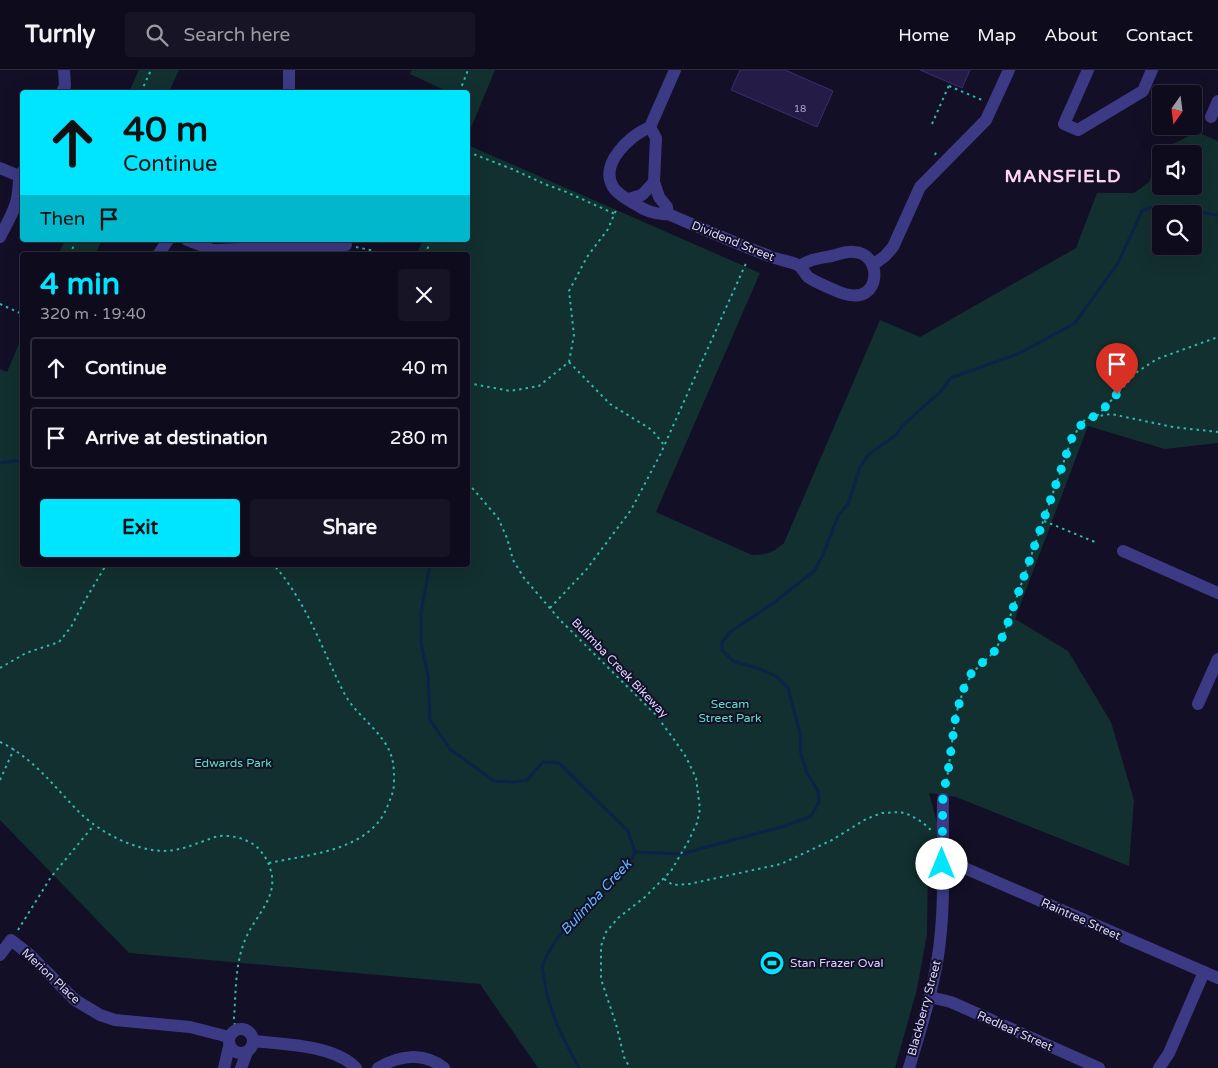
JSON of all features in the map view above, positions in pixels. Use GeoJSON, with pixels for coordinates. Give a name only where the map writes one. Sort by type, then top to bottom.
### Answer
{"type":"FeatureCollection","features":[{"type":"Feature","properties":{"kind":"street"},"geometry":{"type":"LineString","coordinates":[[63,90],[65,86],[64,70]]}},
{"type":"Feature","properties":{"kind":"street"},"geometry":{"type":"LineString","coordinates":[[289,70],[289,90]]}},
{"type":"Feature","properties":{"kind":"street"},"geometry":{"type":"LineString","coordinates":[[668,214],[667,207],[659,197],[654,182],[656,138],[650,128],[675,70]]}},
{"type":"Feature","properties":{"kind":"street"},"geometry":{"type":"LineString","coordinates":[[800,266],[809,260],[854,252],[863,254],[873,265],[885,256],[893,247],[920,186],[986,120],[1009,70]]}},
{"type":"Feature","properties":{"kind":"street"},"geometry":{"type":"LineString","coordinates":[[1088,70],[1064,124],[1078,130],[1143,91],[1152,70]]}},
{"type":"Feature","properties":{"kind":"street"},"geometry":{"type":"LineString","coordinates":[[1211,117],[1218,101]]}},
{"type":"Feature","properties":{"kind":"street","name":"Dividend Street"},"geometry":{"type":"LineString","coordinates":[[650,128],[639,132],[622,148],[610,166],[609,175],[617,193],[640,208],[660,215],[668,214],[752,249],[800,266],[807,276],[844,294],[854,296],[864,294],[871,288],[874,281],[873,265]]}},
{"type":"Feature","properties":{"kind":"street"},"geometry":{"type":"LineString","coordinates":[[0,168],[20,174]]}},
{"type":"Feature","properties":{"kind":"street"},"geometry":{"type":"LineString","coordinates":[[0,237],[16,200],[20,179]]}},
{"type":"Feature","properties":{"kind":"street"},"geometry":{"type":"LineString","coordinates":[[628,199],[642,195],[654,182]]}},
{"type":"Feature","properties":{"kind":"street"},"geometry":{"type":"LineString","coordinates":[[193,242],[213,250],[346,245]]}},
{"type":"Feature","properties":{"kind":"street"},"geometry":{"type":"LineString","coordinates":[[1123,551],[1218,593]]}},
{"type":"Feature","properties":{"kind":"street"},"geometry":{"type":"LineString","coordinates":[[1198,704],[1218,659]]}},
{"type":"Feature","properties":{"kind":"street","name":"Blackberry Street"},"geometry":{"type":"LineString","coordinates":[[909,1068],[930,997],[938,956],[941,922],[943,798]]}},
{"type":"Feature","properties":{"kind":"street","name":"Raintree Street"},"geometry":{"type":"LineString","coordinates":[[942,864],[960,866],[1218,978]]}},
{"type":"Feature","properties":{"kind":"street","name":"Merion Place"},"geometry":{"type":"LineString","coordinates":[[0,955],[10,940],[30,955],[75,1000],[100,1015],[115,1020],[190,1027],[231,1038]]}},
{"type":"Feature","properties":{"kind":"street"},"geometry":{"type":"LineString","coordinates":[[1159,1068],[1169,1053],[1204,972]]}},
{"type":"Feature","properties":{"kind":"street","name":"Redleaf Street"},"geometry":{"type":"LineString","coordinates":[[930,997],[951,1002],[1099,1068]]}},
{"type":"Feature","properties":{"kind":"street"},"geometry":{"type":"LineString","coordinates":[[224,1068],[231,1038],[240,1029],[250,1034],[250,1046],[242,1068]]}},
{"type":"Feature","properties":{"kind":"street"},"geometry":{"type":"LineString","coordinates":[[231,1038],[235,1052],[239,1054],[250,1046],[293,1045],[343,1058],[356,1068]]}},
{"type":"Feature","properties":{"kind":"street"},"geometry":{"type":"LineString","coordinates":[[378,1068],[391,1060],[406,1057],[422,1057],[444,1068]]}},
{"type":"Feature","properties":{"kind":"path"},"geometry":{"type":"LineString","coordinates":[[142,90],[151,70]]}},
{"type":"Feature","properties":{"kind":"path"},"geometry":{"type":"LineString","coordinates":[[460,90],[468,70]]}},
{"type":"Feature","properties":{"kind":"path"},"geometry":{"type":"LineString","coordinates":[[932,124],[950,84],[993,105]]}},
{"type":"Feature","properties":{"kind":"path"},"geometry":{"type":"LineString","coordinates":[[470,153],[615,214]]}},
{"type":"Feature","properties":{"kind":"path"},"geometry":{"type":"LineString","coordinates":[[470,383],[510,391],[539,386],[569,362],[574,335],[569,291],[587,257],[608,229],[617,208]]}},
{"type":"Feature","properties":{"kind":"path"},"geometry":{"type":"LineString","coordinates":[[346,245],[375,252]]}},
{"type":"Feature","properties":{"kind":"path"},"geometry":{"type":"LineString","coordinates":[[550,608],[586,570],[632,510],[664,445],[752,249]]}},
{"type":"Feature","properties":{"kind":"path"},"geometry":{"type":"LineString","coordinates":[[0,304],[20,313]]}},
{"type":"Feature","properties":{"kind":"path"},"geometry":{"type":"LineString","coordinates":[[1097,416],[1137,372],[1156,359],[1218,337]]}},
{"type":"Feature","properties":{"kind":"path"},"geometry":{"type":"LineString","coordinates":[[569,362],[610,404],[652,430],[664,445]]}},
{"type":"Feature","properties":{"kind":"path"},"geometry":{"type":"LineString","coordinates":[[943,798],[956,714],[964,688],[972,672],[994,652],[1004,634],[1072,438],[1086,418],[1111,414],[1172,427],[1218,432]]}},
{"type":"Feature","properties":{"kind":"path","name":"Bulimba Creek Bikeway"},"geometry":{"type":"LineString","coordinates":[[470,485],[498,518],[514,560],[524,578],[550,608],[655,714],[686,757],[696,778],[700,809],[697,823],[688,842],[671,871],[618,918],[606,932],[601,946],[601,979],[616,1024],[624,1057],[630,1068]]}},
{"type":"Feature","properties":{"kind":"path"},"geometry":{"type":"LineString","coordinates":[[1043,521],[1095,542]]}},
{"type":"Feature","properties":{"kind":"path"},"geometry":{"type":"LineString","coordinates":[[0,668],[26,653],[59,642],[71,627],[88,593],[105,567]]}},
{"type":"Feature","properties":{"kind":"path"},"geometry":{"type":"LineString","coordinates":[[268,863],[348,844],[368,834],[384,817],[394,791],[395,763],[384,741],[344,693],[305,609],[290,583],[276,567]]}},
{"type":"Feature","properties":{"kind":"path"},"geometry":{"type":"LineString","coordinates":[[0,742],[31,760],[82,815],[94,825],[132,845],[153,850],[179,850],[220,836],[248,840],[260,849],[272,874],[273,888],[267,904],[245,939],[238,962],[231,1038]]}},
{"type":"Feature","properties":{"kind":"path"},"geometry":{"type":"LineString","coordinates":[[0,780],[14,749]]}},
{"type":"Feature","properties":{"kind":"path"},"geometry":{"type":"LineString","coordinates":[[664,879],[673,885],[689,884],[781,864],[832,840],[866,819],[890,811],[910,815],[922,822],[942,841]]}},
{"type":"Feature","properties":{"kind":"path"},"geometry":{"type":"LineString","coordinates":[[10,940],[51,877],[94,825]]}},
{"type":"Feature","properties":{"kind":"green space"},"geometry":{"type":"Polygon","coordinates":[[[139,70],[179,70],[170,90],[130,90],[139,70]]]}},
{"type":"Feature","properties":{"kind":"green space"},"geometry":{"type":"Polygon","coordinates":[[[412,70],[495,70],[470,130],[470,90],[442,90],[410,74],[412,70]]]}},
{"type":"Feature","properties":{"kind":"green space"},"geometry":{"type":"Polygon","coordinates":[[[1202,134],[1218,141],[1218,443],[1165,449],[1088,426],[1015,619],[1068,651],[1111,722],[1134,800],[1129,866],[956,797],[929,793],[942,841],[928,861],[927,934],[917,989],[895,1068],[538,1068],[480,984],[129,953],[0,820],[0,369],[7,372],[20,342],[20,567],[470,567],[470,252],[417,252],[422,242],[470,242],[470,146],[760,273],[656,512],[752,555],[762,554],[777,549],[784,543],[880,320],[920,337],[1076,248],[1097,193],[1134,193],[1149,182],[1152,174],[1152,195],[1202,195],[1202,145],[1171,145],[1191,135],[1202,134]]]}},
{"type":"Feature","properties":{"kind":"green space"},"geometry":{"type":"Polygon","coordinates":[[[64,242],[101,242],[96,252],[59,252],[64,242]]]}},
{"type":"Feature","properties":{"kind":"building"},"geometry":{"type":"Polygon","coordinates":[[[740,70],[785,70],[833,91],[817,127],[731,90],[740,70]]]}},
{"type":"Feature","properties":{"kind":"building"},"geometry":{"type":"Polygon","coordinates":[[[920,70],[970,70],[962,88],[920,70]]]}},
{"type":"Feature","properties":{"kind":"waterway"},"geometry":{"type":"LineString","coordinates":[[635,852],[681,854],[785,826],[811,816],[819,802],[818,791],[807,773],[801,754],[800,733],[788,688],[776,676],[733,661],[722,650],[722,642],[730,632],[775,602],[814,571],[823,555],[838,516],[848,504],[860,467],[869,454],[896,435],[902,426],[940,392],[951,378],[1020,353],[1075,323],[1118,263],[1142,211],[1156,206],[1218,215]]}},
{"type":"Feature","properties":{"kind":"waterway","name":"Bulimba Creek"},"geometry":{"type":"LineString","coordinates":[[0,463],[20,460]]}},
{"type":"Feature","properties":{"kind":"waterway","name":"Bulimba Creek"},"geometry":{"type":"LineString","coordinates":[[430,567],[421,612],[421,643],[428,676],[430,720],[450,749],[494,781],[513,782],[527,780],[543,762],[559,763],[628,831],[635,852],[621,874],[569,923],[551,948],[542,966],[553,1014],[579,1068]]}},
{"type":"Feature","properties":{"kind":"place","name":"Stan Frazer Oval"},"geometry":{"type":"Point","coordinates":[772,963]}},
{"type":"Feature","properties":{"kind":"district","name":"MANSFIELD"},"geometry":{"type":"Point","coordinates":[1063,176]}},
{"type":"Feature","properties":{"kind":"route"},"geometry":{"type":"LineString","coordinates":[[942,864],[943,790],[947,779],[956,714],[964,688],[972,672],[994,652],[1004,634],[1072,438],[1086,418],[1097,416],[1117,394]]}},
{"type":"Feature","properties":{"kind":"park label","name":"Secam Street Park"},"geometry":{"type":"Point","coordinates":[730,711]}},
{"type":"Feature","properties":{"kind":"park label","name":"Edwards Park"},"geometry":{"type":"Point","coordinates":[233,763]}}]}
